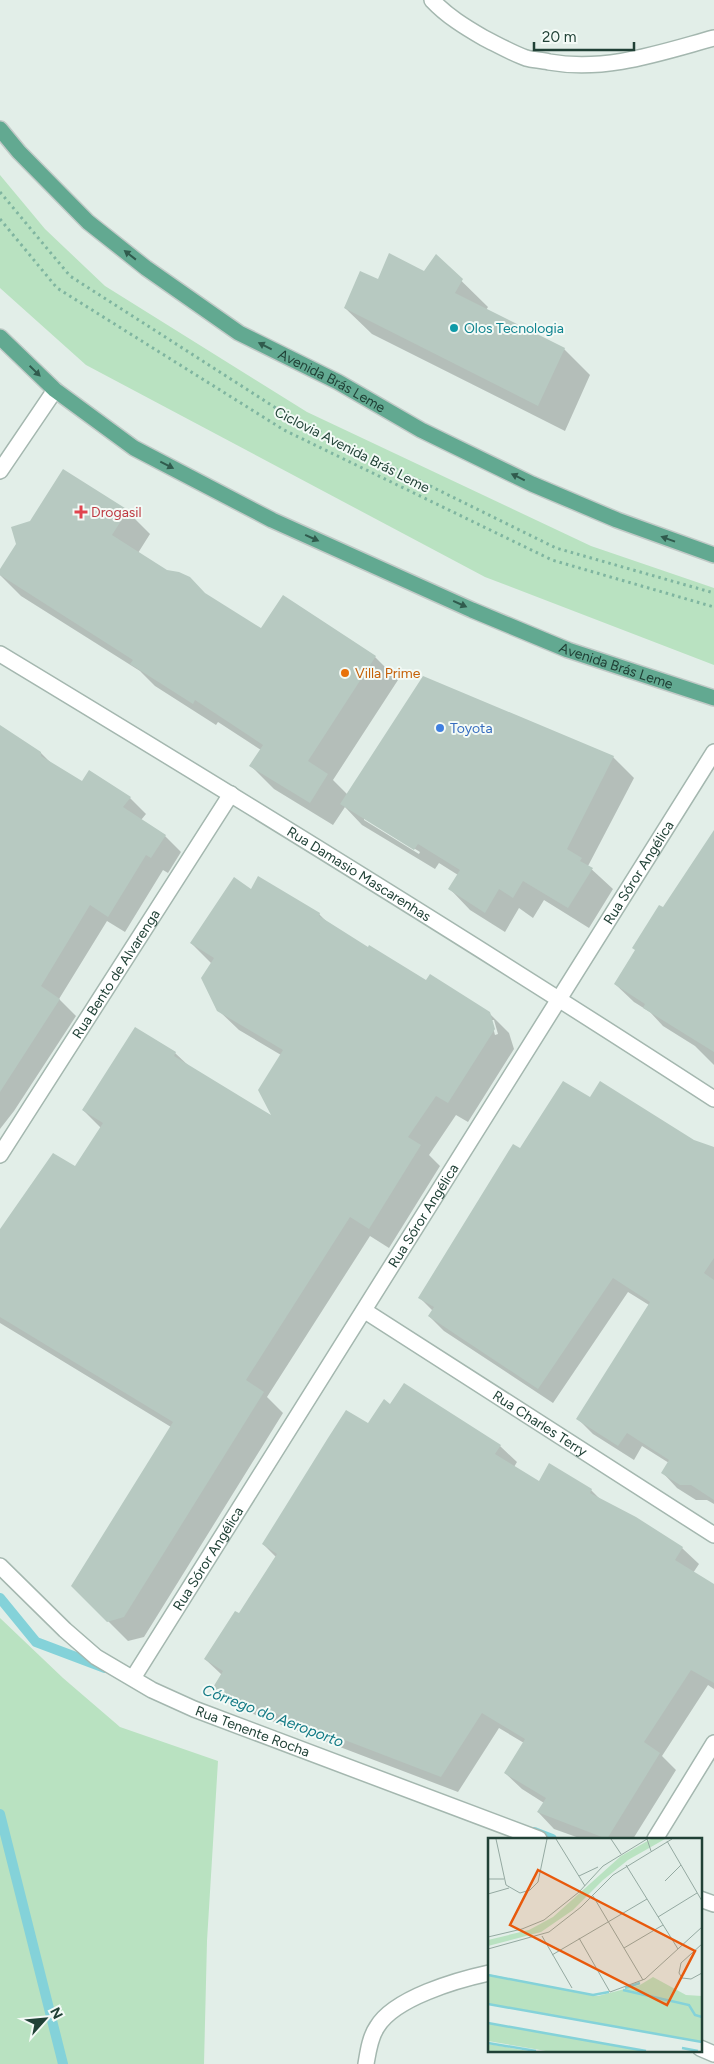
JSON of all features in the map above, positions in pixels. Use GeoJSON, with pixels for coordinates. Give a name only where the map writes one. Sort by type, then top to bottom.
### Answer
{"type":"FeatureCollection","features":[{"type":"Feature","properties":{"kind":"main road","name":"Avenida Brás Leme"},"geometry":{"type":"LineString","coordinates":[[0,129],[19,152],[88,222],[146,268],[240,333],[338,382],[422,430],[532,484],[616,520],[714,555]]}},
{"type":"Feature","properties":{"kind":"main road","name":"Avenida Brás Leme"},"geometry":{"type":"LineString","coordinates":[[0,337],[55,390],[134,448],[272,520],[472,610],[568,650],[714,698]]}},
{"type":"Feature","properties":{"kind":"street"},"geometry":{"type":"LineString","coordinates":[[432,0],[441,10],[464,27],[494,43],[527,58],[563,64],[595,65],[641,58],[714,38]]}},
{"type":"Feature","properties":{"kind":"street"},"geometry":{"type":"LineString","coordinates":[[0,471],[55,390]]}},
{"type":"Feature","properties":{"kind":"street","name":"Rua Damasio Mascarenhas"},"geometry":{"type":"LineString","coordinates":[[0,654],[231,794],[558,998],[714,1099]]}},
{"type":"Feature","properties":{"kind":"street","name":"Rua Sóror Angélica"},"geometry":{"type":"LineString","coordinates":[[134,1678],[475,1135],[558,998],[714,752]]}},
{"type":"Feature","properties":{"kind":"street","name":"Rua Bento de Alvarenga"},"geometry":{"type":"LineString","coordinates":[[0,1154],[231,794]]}},
{"type":"Feature","properties":{"kind":"street","name":"Rua Charles Terry"},"geometry":{"type":"LineString","coordinates":[[365,1311],[714,1535]]}},
{"type":"Feature","properties":{"kind":"street","name":"Rua Tenente Rocha"},"geometry":{"type":"LineString","coordinates":[[0,1566],[64,1630],[96,1657],[152,1690],[194,1708],[536,1838]]}},
{"type":"Feature","properties":{"kind":"street"},"geometry":{"type":"LineString","coordinates":[[656,1838],[714,1743]]}},
{"type":"Feature","properties":{"kind":"street"},"geometry":{"type":"LineString","coordinates":[[702,1900],[714,1904]]}},
{"type":"Feature","properties":{"kind":"street"},"geometry":{"type":"LineString","coordinates":[[366,2064],[376,2027],[394,2009],[448,1984],[488,1973]]}},
{"type":"Feature","properties":{"kind":"street"},"geometry":{"type":"LineString","coordinates":[[702,2049],[714,2054]]}},
{"type":"Feature","properties":{"kind":"path"},"geometry":{"type":"LineString","coordinates":[[0,192],[70,276],[290,417],[556,548],[714,593]]}},
{"type":"Feature","properties":{"kind":"path","name":"Ciclovia Avenida Brás Leme"},"geometry":{"type":"LineString","coordinates":[[0,219],[57,288],[284,430],[552,560],[714,607]]}},
{"type":"Feature","properties":{"kind":"green space"},"geometry":{"type":"Polygon","coordinates":[[[0,175],[45,229],[105,286],[307,412],[591,546],[714,588],[714,665],[485,577],[86,365],[0,288],[0,175]]]}},
{"type":"Feature","properties":{"kind":"green space"},"geometry":{"type":"Polygon","coordinates":[[[0,1618],[63,1678],[120,1727],[218,1761],[207,1941],[204,2064],[0,2064],[0,1618]]]}},
{"type":"Feature","properties":{"kind":"building","name":"Olos Tecnologia"},"geometry":{"type":"Polygon","coordinates":[[[389,253],[424,271],[436,254],[463,279],[455,293],[565,348],[538,406],[344,308],[360,271],[378,279],[389,253]]]}},
{"type":"Feature","properties":{"kind":"building"},"geometry":{"type":"Polygon","coordinates":[[[63,469],[128,510],[112,535],[167,570],[179,572],[190,577],[205,593],[261,628],[283,595],[376,656],[308,761],[328,774],[310,803],[249,766],[263,745],[195,700],[193,704],[130,664],[133,660],[0,575],[0,569],[16,544],[11,527],[30,521],[63,469]]]}},
{"type":"Feature","properties":{"kind":"building"},"geometry":{"type":"Polygon","coordinates":[[[423,676],[614,756],[567,849],[582,858],[580,861],[593,868],[568,908],[523,881],[513,898],[499,889],[485,913],[448,889],[460,870],[418,844],[414,850],[340,804],[423,676]]]}},
{"type":"Feature","properties":{"kind":"building"},"geometry":{"type":"Polygon","coordinates":[[[0,725],[41,752],[41,756],[82,781],[89,770],[131,797],[123,807],[166,835],[151,858],[146,855],[108,917],[90,905],[41,986],[60,999],[0,1092],[0,725]]]}},
{"type":"Feature","properties":{"kind":"building"},"geometry":{"type":"Polygon","coordinates":[[[714,830],[714,1052],[643,1008],[645,1004],[614,984],[635,950],[632,948],[659,905],[663,907],[714,830]]]}},
{"type":"Feature","properties":{"kind":"building"},"geometry":{"type":"Polygon","coordinates":[[[258,876],[320,913],[319,916],[368,947],[369,945],[426,980],[430,974],[490,1012],[495,1029],[448,1103],[436,1096],[408,1137],[421,1145],[369,1229],[350,1217],[246,1380],[264,1392],[124,1617],[107,1622],[71,1586],[173,1422],[0,1317],[0,1229],[53,1153],[75,1166],[103,1123],[82,1110],[135,1027],[176,1052],[174,1056],[271,1115],[258,1090],[283,1050],[217,1011],[201,978],[214,958],[190,943],[234,877],[251,889],[258,876]]]}},
{"type":"Feature","properties":{"kind":"building"},"geometry":{"type":"Polygon","coordinates":[[[563,1081],[590,1097],[600,1081],[694,1140],[714,1147],[714,1258],[704,1273],[714,1280],[714,1500],[691,1485],[680,1485],[661,1473],[669,1460],[627,1433],[618,1446],[576,1419],[650,1302],[613,1278],[538,1389],[428,1316],[434,1307],[418,1298],[513,1144],[520,1148],[563,1081]]]}},
{"type":"Feature","properties":{"kind":"building"},"geometry":{"type":"Polygon","coordinates":[[[404,1383],[501,1445],[495,1454],[539,1481],[549,1463],[592,1489],[590,1493],[636,1517],[683,1547],[675,1560],[714,1584],[714,1683],[691,1670],[644,1742],[660,1753],[608,1838],[537,1812],[546,1798],[504,1773],[525,1739],[482,1713],[441,1777],[212,1689],[223,1671],[204,1659],[235,1611],[239,1613],[277,1554],[262,1544],[328,1438],[346,1410],[368,1423],[384,1399],[390,1404],[404,1383]]]}},
{"type":"Feature","properties":{"kind":"waterway","name":"Córrego do Aeroporto"},"geometry":{"type":"LineString","coordinates":[[0,1598],[36,1642],[105,1668]]}},
{"type":"Feature","properties":{"kind":"waterway"},"geometry":{"type":"LineString","coordinates":[[0,1814],[63,2064]]}},
{"type":"Feature","properties":{"kind":"waterway","name":"Córrego do Aeroporto"},"geometry":{"type":"LineString","coordinates":[[534,1832],[549,1838]]}},
{"type":"Feature","properties":{"kind":"place","name":"Olos Tecnologia"},"geometry":{"type":"Point","coordinates":[454,328]}},
{"type":"Feature","properties":{"kind":"place","name":"Drogasil"},"geometry":{"type":"Point","coordinates":[81,512]}},
{"type":"Feature","properties":{"kind":"place","name":"Villa Prime"},"geometry":{"type":"Point","coordinates":[345,673]}},
{"type":"Feature","properties":{"kind":"place","name":"Toyota"},"geometry":{"type":"Point","coordinates":[440,728]}}]}
